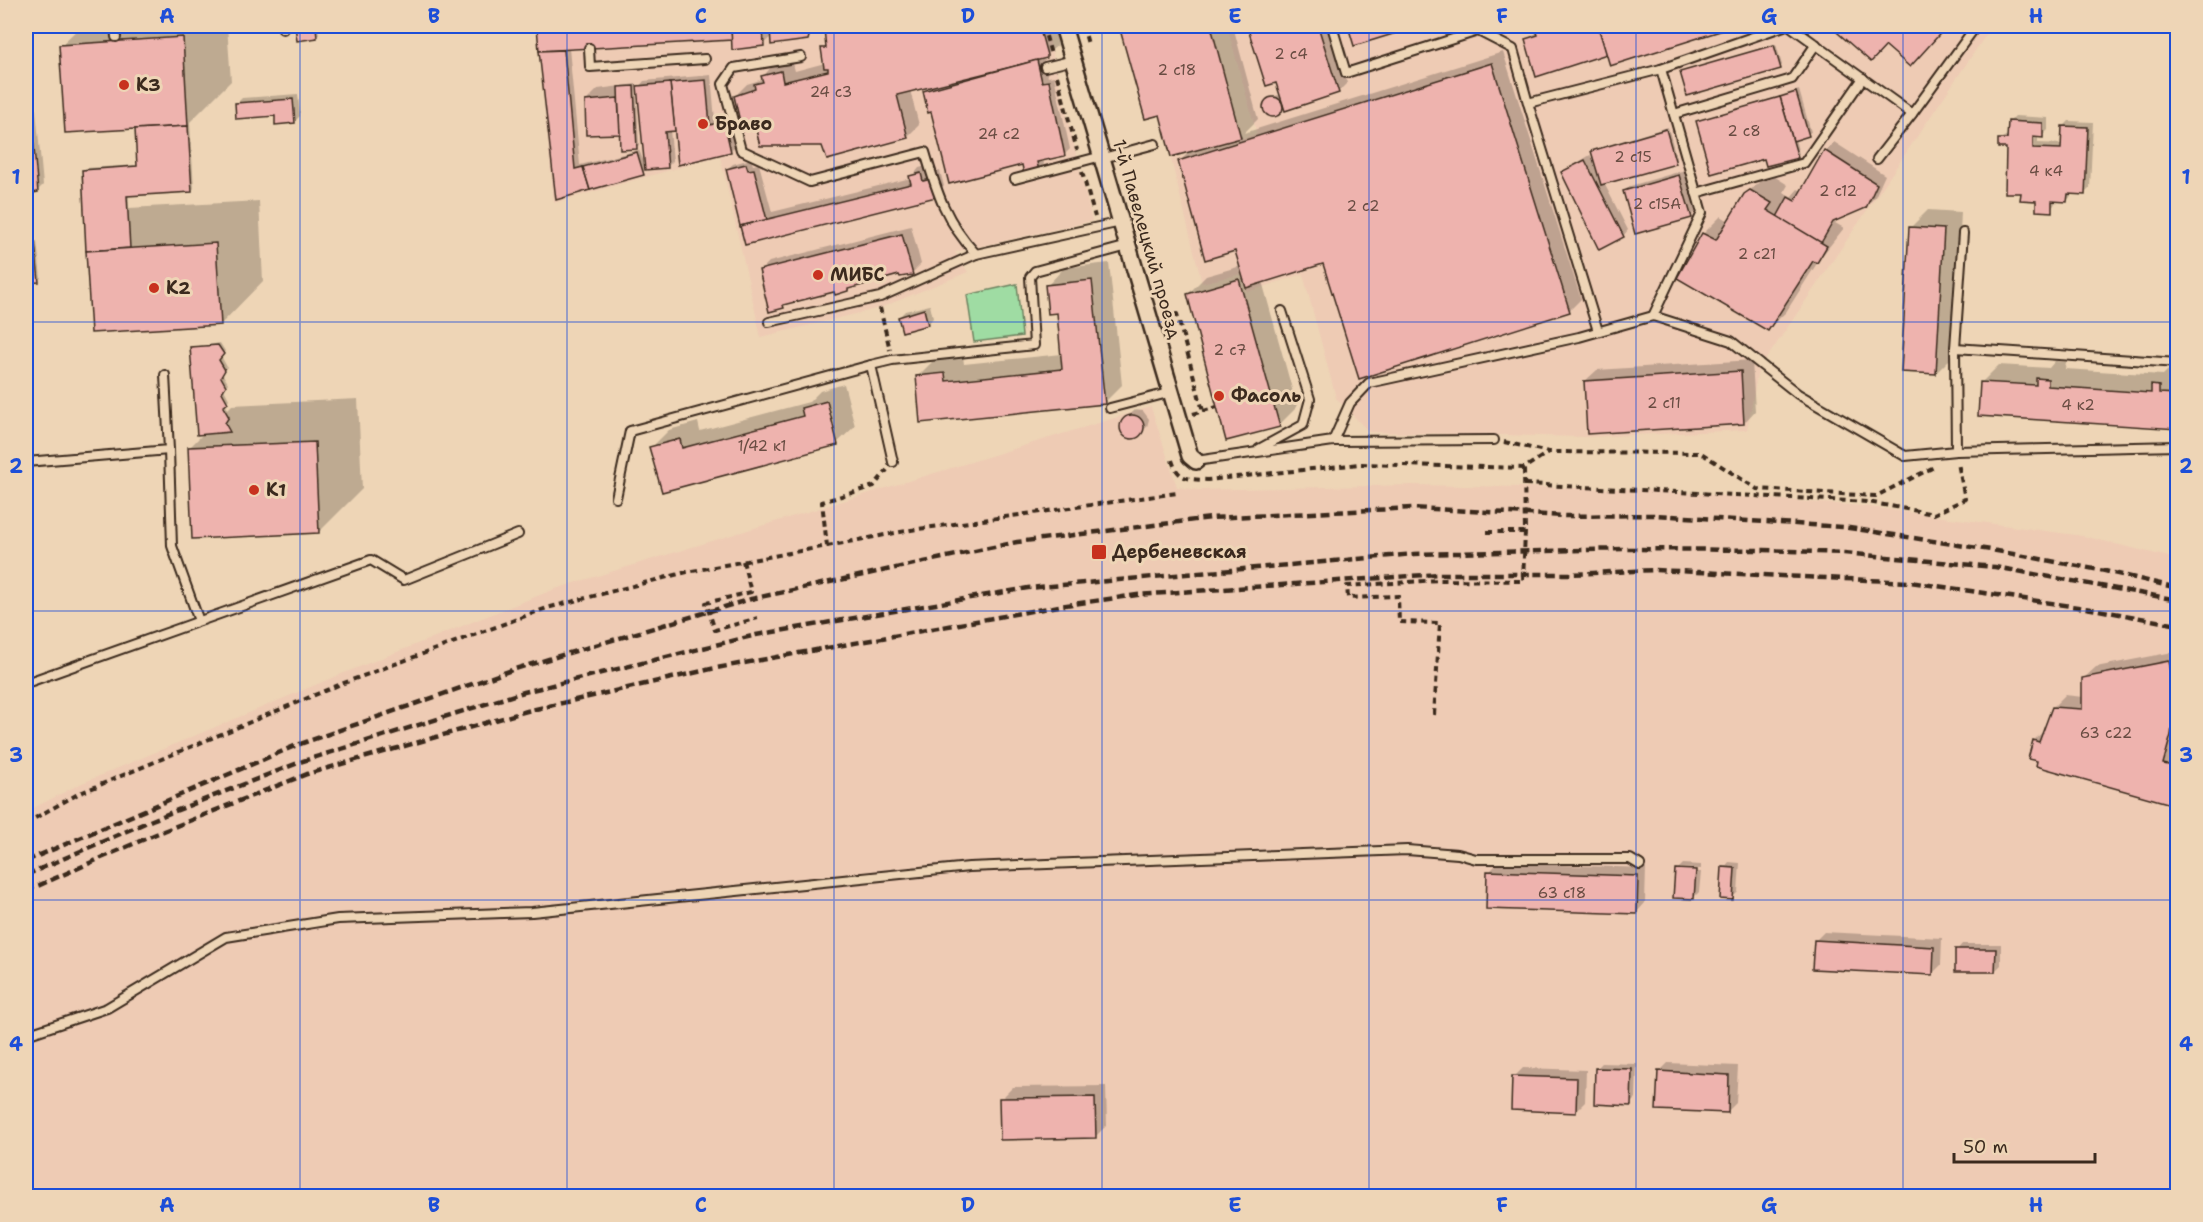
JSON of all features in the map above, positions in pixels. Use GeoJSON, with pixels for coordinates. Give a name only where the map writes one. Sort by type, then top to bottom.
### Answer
{"type":"FeatureCollection","features":[{"type":"Feature","properties":{"kind":"street","name":"1-й Павелецкий проезд"},"geometry":{"type":"LineString","coordinates":[[1063,26],[1190,456],[1196,461]]}},
{"type":"Feature","properties":{"kind":"lane"},"geometry":{"type":"LineString","coordinates":[[115,26],[116,37]]}},
{"type":"Feature","properties":{"kind":"lane"},"geometry":{"type":"LineString","coordinates":[[1332,26],[1346,73],[1478,31],[1513,49],[1598,331]]}},
{"type":"Feature","properties":{"kind":"lane"},"geometry":{"type":"LineString","coordinates":[[1528,104],[1661,69],[1784,26]]}},
{"type":"Feature","properties":{"kind":"lane"},"geometry":{"type":"LineString","coordinates":[[1790,26],[1911,114]]}},
{"type":"Feature","properties":{"kind":"lane"},"geometry":{"type":"LineString","coordinates":[[1876,159],[1977,26]]}},
{"type":"Feature","properties":{"kind":"lane"},"geometry":{"type":"LineString","coordinates":[[1674,114],[1792,79],[1816,44]]}},
{"type":"Feature","properties":{"kind":"lane"},"geometry":{"type":"LineString","coordinates":[[589,48],[590,67],[705,59]]}},
{"type":"Feature","properties":{"kind":"lane"},"geometry":{"type":"LineString","coordinates":[[801,57],[734,68],[723,84],[741,150],[810,182],[925,152],[938,199],[959,236],[976,254]]}},
{"type":"Feature","properties":{"kind":"lane"},"geometry":{"type":"LineString","coordinates":[[1045,67],[1074,60]]}},
{"type":"Feature","properties":{"kind":"lane"},"geometry":{"type":"LineString","coordinates":[[1653,316],[1702,213],[1661,69]]}},
{"type":"Feature","properties":{"kind":"lane"},"geometry":{"type":"LineString","coordinates":[[1696,193],[1804,163],[1863,78]]}},
{"type":"Feature","properties":{"kind":"lane"},"geometry":{"type":"LineString","coordinates":[[1015,179],[1155,144]]}},
{"type":"Feature","properties":{"kind":"lane"},"geometry":{"type":"LineString","coordinates":[[769,322],[880,297],[976,254],[1121,222]]}},
{"type":"Feature","properties":{"kind":"lane"},"geometry":{"type":"LineString","coordinates":[[1956,451],[1955,348],[1963,233]]}},
{"type":"Feature","properties":{"kind":"lane"},"geometry":{"type":"LineString","coordinates":[[616,498],[630,431],[892,360],[1034,345],[1030,277],[1035,271],[1128,246]]}},
{"type":"Feature","properties":{"kind":"lane"},"geometry":{"type":"LineString","coordinates":[[1253,452],[1303,425],[1310,399],[1282,311]]}},
{"type":"Feature","properties":{"kind":"lane"},"geometry":{"type":"LineString","coordinates":[[1334,441],[1350,403],[1369,383],[1598,331],[1653,316],[1731,341],[1798,394],[1905,456],[1956,451],[2178,446]]}},
{"type":"Feature","properties":{"kind":"lane"},"geometry":{"type":"LineString","coordinates":[[1955,348],[2178,363]]}},
{"type":"Feature","properties":{"kind":"lane"},"geometry":{"type":"LineString","coordinates":[[871,365],[894,462]]}},
{"type":"Feature","properties":{"kind":"lane"},"geometry":{"type":"LineString","coordinates":[[165,375],[172,546],[200,621]]}},
{"type":"Feature","properties":{"kind":"lane"},"geometry":{"type":"LineString","coordinates":[[1110,408],[1172,392]]}},
{"type":"Feature","properties":{"kind":"lane"},"geometry":{"type":"LineString","coordinates":[[1196,461],[1334,441],[1494,440]]}},
{"type":"Feature","properties":{"kind":"lane"},"geometry":{"type":"LineString","coordinates":[[26,462],[169,450]]}},
{"type":"Feature","properties":{"kind":"lane"},"geometry":{"type":"LineString","coordinates":[[26,682],[371,560],[404,580],[518,534]]}},
{"type":"Feature","properties":{"kind":"lane"},"geometry":{"type":"LineString","coordinates":[[26,1035],[107,1008],[226,937],[338,919],[532,912],[1004,866],[1407,850],[1458,854],[1476,859],[1630,859],[1641,865]]}},
{"type":"Feature","properties":{"kind":"path"},"geometry":{"type":"LineString","coordinates":[[1083,26],[1089,47]]}},
{"type":"Feature","properties":{"kind":"path"},"geometry":{"type":"LineString","coordinates":[[880,297],[892,360]]}},
{"type":"Feature","properties":{"kind":"path"},"geometry":{"type":"LineString","coordinates":[[1162,306],[1165,317],[1177,314],[1203,411]]}},
{"type":"Feature","properties":{"kind":"path"},"geometry":{"type":"LineString","coordinates":[[1494,440],[1549,452],[1701,453],[1758,489],[1875,496],[1929,471],[1956,451],[1965,499],[1934,514],[1868,502],[1525,484]]}},
{"type":"Feature","properties":{"kind":"path"},"geometry":{"type":"LineString","coordinates":[[1171,457],[1178,474],[1184,479],[1244,477],[1360,464],[1524,468],[1549,452]]}},
{"type":"Feature","properties":{"kind":"path"},"geometry":{"type":"LineString","coordinates":[[827,546],[822,502],[874,486],[894,462]]}},
{"type":"Feature","properties":{"kind":"path"},"geometry":{"type":"LineString","coordinates":[[1434,715],[1440,623],[1399,622],[1398,596],[1348,598],[1347,585],[1439,580],[1523,581],[1524,468]]}},
{"type":"Feature","properties":{"kind":"path"},"geometry":{"type":"LineString","coordinates":[[26,823],[78,794],[341,684],[547,608],[687,572],[911,530],[1178,493]]}},
{"type":"Feature","properties":{"kind":"path"},"geometry":{"type":"LineString","coordinates":[[1487,532],[1525,532]]}},
{"type":"Feature","properties":{"kind":"path"},"geometry":{"type":"LineString","coordinates":[[743,561],[752,592],[706,603],[715,630],[758,618]]}},
{"type":"Feature","properties":{"kind":"shaded area"},"geometry":{"type":"Polygon","coordinates":[[[536,26],[1046,26],[1092,221],[955,252],[968,272],[880,308],[761,337],[720,156],[554,203],[536,26]]]}},
{"type":"Feature","properties":{"kind":"shaded area"},"geometry":{"type":"Polygon","coordinates":[[[1227,26],[1992,26],[1758,371],[1747,430],[1587,437],[1369,432],[1336,398],[1303,274],[1247,292],[1241,274],[1202,283],[1171,159],[1257,134],[1227,26]]]}},
{"type":"Feature","properties":{"kind":"shaded area"},"geometry":{"type":"Polygon","coordinates":[[[1151,407],[1177,487],[1198,490],[1412,485],[1632,489],[1862,506],[2083,536],[2177,559],[2177,1196],[26,1196],[26,812],[80,784],[334,677],[555,589],[1151,407]]]}},
{"type":"Feature","properties":{"kind":"green space"},"geometry":{"type":"Polygon","coordinates":[[[1017,284],[1022,336],[974,342],[967,295],[1017,284]]]}},
{"type":"Feature","properties":{"kind":"building"},"geometry":{"type":"Polygon","coordinates":[[[295,26],[316,26],[317,38],[297,41],[295,26]]]}},
{"type":"Feature","properties":{"kind":"building"},"geometry":{"type":"Polygon","coordinates":[[[537,26],[731,26],[732,40],[539,51],[537,26]]]}},
{"type":"Feature","properties":{"kind":"building"},"geometry":{"type":"Polygon","coordinates":[[[731,26],[1039,26],[1047,58],[897,95],[908,138],[827,160],[822,146],[760,146],[754,122],[741,126],[734,96],[755,89],[754,84],[763,82],[761,76],[781,71],[783,82],[828,71],[828,68],[824,68],[821,48],[826,48],[824,29],[811,29],[808,40],[771,45],[770,27],[763,27],[764,46],[732,50],[731,26]]]}},
{"type":"Feature","properties":{"kind":"building"},"geometry":{"type":"Polygon","coordinates":[[[1119,26],[1211,26],[1241,138],[1171,157],[1160,115],[1145,119],[1119,26]]]}},
{"type":"Feature","properties":{"kind":"building"},"geometry":{"type":"Polygon","coordinates":[[[1247,26],[1318,26],[1339,93],[1285,111],[1276,83],[1266,86],[1247,26]]]}},
{"type":"Feature","properties":{"kind":"building"},"geometry":{"type":"Polygon","coordinates":[[[1348,26],[1419,26],[1354,46],[1348,26]]]}},
{"type":"Feature","properties":{"kind":"building"},"geometry":{"type":"Polygon","coordinates":[[[1519,26],[1598,26],[1607,54],[1536,77],[1525,39],[1538,35],[1535,27],[1521,31],[1519,26]]]}},
{"type":"Feature","properties":{"kind":"building"},"geometry":{"type":"Polygon","coordinates":[[[1598,26],[1736,26],[1610,66],[1598,26]]]}},
{"type":"Feature","properties":{"kind":"building"},"geometry":{"type":"Polygon","coordinates":[[[1830,26],[1947,26],[1910,67],[1886,46],[1871,62],[1830,26]]]}},
{"type":"Feature","properties":{"kind":"building","name":"К3"},"geometry":{"type":"Polygon","coordinates":[[[183,37],[188,126],[65,133],[59,45],[183,37]]]}},
{"type":"Feature","properties":{"kind":"building"},"geometry":{"type":"Polygon","coordinates":[[[1774,45],[1781,69],[1687,96],[1680,72],[1774,45]]]}},
{"type":"Feature","properties":{"kind":"building"},"geometry":{"type":"Polygon","coordinates":[[[564,50],[575,169],[583,167],[590,190],[556,200],[539,51],[564,50]]]}},
{"type":"Feature","properties":{"kind":"building"},"geometry":{"type":"Polygon","coordinates":[[[1037,60],[1042,82],[1049,81],[1065,156],[1037,162],[1039,171],[1024,174],[1022,165],[949,184],[931,112],[928,113],[923,91],[1037,60]]]}},
{"type":"Feature","properties":{"kind":"building"},"geometry":{"type":"Polygon","coordinates":[[[1492,63],[1570,312],[1359,379],[1323,264],[1246,288],[1235,251],[1205,260],[1178,161],[1492,63]]]}},
{"type":"Feature","properties":{"kind":"building"},"geometry":{"type":"Polygon","coordinates":[[[706,80],[710,125],[724,121],[731,152],[678,165],[670,83],[706,80]]]}},
{"type":"Feature","properties":{"kind":"building"},"geometry":{"type":"Polygon","coordinates":[[[670,83],[675,131],[665,132],[668,168],[645,170],[637,86],[670,83]]]}},
{"type":"Feature","properties":{"kind":"building"},"geometry":{"type":"Polygon","coordinates":[[[634,86],[637,149],[620,150],[618,87],[634,86]]]}},
{"type":"Feature","properties":{"kind":"building"},"geometry":{"type":"Polygon","coordinates":[[[1796,92],[1809,136],[1793,141],[1780,97],[1796,92]]]}},
{"type":"Feature","properties":{"kind":"building"},"geometry":{"type":"Polygon","coordinates":[[[1273,97],[1280,100],[1283,107],[1280,114],[1273,117],[1266,114],[1263,107],[1266,100],[1273,97]]]}},
{"type":"Feature","properties":{"kind":"building"},"geometry":{"type":"Polygon","coordinates":[[[1780,97],[1798,158],[1766,166],[1764,159],[1711,174],[1696,121],[1780,97]]]}},
{"type":"Feature","properties":{"kind":"building"},"geometry":{"type":"Polygon","coordinates":[[[618,98],[620,134],[586,135],[585,101],[618,98]]]}},
{"type":"Feature","properties":{"kind":"building"},"geometry":{"type":"Polygon","coordinates":[[[293,99],[295,123],[275,125],[275,116],[236,119],[235,103],[293,99]]]}},
{"type":"Feature","properties":{"kind":"building"},"geometry":{"type":"Polygon","coordinates":[[[30,104],[38,192],[26,194],[26,105],[30,104]]]}},
{"type":"Feature","properties":{"kind":"building"},"geometry":{"type":"Polygon","coordinates":[[[2008,121],[2043,123],[2043,138],[2033,137],[2033,148],[2061,149],[2062,126],[2088,127],[2085,195],[2068,194],[2067,202],[2052,201],[2052,212],[2036,211],[2036,201],[2020,200],[2021,193],[2005,193],[2006,148],[1998,148],[1998,139],[2007,139],[2008,121]]]}},
{"type":"Feature","properties":{"kind":"building"},"geometry":{"type":"Polygon","coordinates":[[[188,126],[192,192],[127,196],[130,248],[86,251],[82,170],[137,166],[135,129],[188,126]]]}},
{"type":"Feature","properties":{"kind":"building"},"geometry":{"type":"Polygon","coordinates":[[[1666,129],[1676,164],[1601,185],[1591,151],[1666,129]]]}},
{"type":"Feature","properties":{"kind":"building"},"geometry":{"type":"Polygon","coordinates":[[[1824,150],[1877,184],[1866,208],[1833,222],[1821,243],[1777,217],[1788,197],[1795,201],[1824,150]]]}},
{"type":"Feature","properties":{"kind":"building"},"geometry":{"type":"Polygon","coordinates":[[[637,152],[644,175],[590,190],[583,167],[637,152]]]}},
{"type":"Feature","properties":{"kind":"building"},"geometry":{"type":"Polygon","coordinates":[[[1585,160],[1624,237],[1599,250],[1561,172],[1585,160]]]}},
{"type":"Feature","properties":{"kind":"building"},"geometry":{"type":"Polygon","coordinates":[[[746,164],[748,170],[754,169],[767,220],[740,226],[726,169],[746,164]]]}},
{"type":"Feature","properties":{"kind":"building"},"geometry":{"type":"Polygon","coordinates":[[[921,173],[923,181],[931,179],[936,197],[745,245],[740,226],[911,184],[909,176],[921,173]]]}},
{"type":"Feature","properties":{"kind":"building"},"geometry":{"type":"Polygon","coordinates":[[[1679,175],[1692,218],[1635,234],[1623,191],[1679,175]]]}},
{"type":"Feature","properties":{"kind":"building"},"geometry":{"type":"Polygon","coordinates":[[[1750,190],[1772,203],[1767,210],[1827,246],[1817,263],[1813,261],[1768,331],[1677,278],[1702,233],[1716,240],[1744,194],[1750,190]]]}},
{"type":"Feature","properties":{"kind":"building"},"geometry":{"type":"Polygon","coordinates":[[[26,218],[29,218],[32,243],[35,243],[39,282],[26,283],[26,218]]]}},
{"type":"Feature","properties":{"kind":"building"},"geometry":{"type":"Polygon","coordinates":[[[1909,227],[1944,229],[1936,374],[1901,372],[1909,227]]]}},
{"type":"Feature","properties":{"kind":"building"},"geometry":{"type":"Polygon","coordinates":[[[902,234],[913,275],[900,277],[899,275],[848,289],[848,291],[835,295],[834,292],[783,305],[784,308],[769,312],[759,270],[902,234]]]}},
{"type":"Feature","properties":{"kind":"building","name":"К2"},"geometry":{"type":"Polygon","coordinates":[[[216,243],[221,325],[91,333],[86,251],[216,243]]]}},
{"type":"Feature","properties":{"kind":"building"},"geometry":{"type":"Polygon","coordinates":[[[1239,279],[1280,427],[1226,441],[1187,294],[1239,279]]]}},
{"type":"Feature","properties":{"kind":"building"},"geometry":{"type":"Polygon","coordinates":[[[1092,280],[1105,404],[920,423],[916,376],[945,373],[946,381],[1062,369],[1057,313],[1048,314],[1045,285],[1092,280]]]}},
{"type":"Feature","properties":{"kind":"building"},"geometry":{"type":"Polygon","coordinates":[[[924,309],[928,325],[902,332],[898,317],[924,309]]]}},
{"type":"Feature","properties":{"kind":"building"},"geometry":{"type":"Polygon","coordinates":[[[218,345],[224,354],[219,360],[225,370],[221,377],[226,386],[222,392],[228,403],[223,407],[229,417],[225,423],[230,432],[197,435],[190,347],[218,345]]]}},
{"type":"Feature","properties":{"kind":"building"},"geometry":{"type":"Polygon","coordinates":[[[1741,371],[1744,424],[1587,434],[1584,381],[1741,371]]]}},
{"type":"Feature","properties":{"kind":"building"},"geometry":{"type":"Polygon","coordinates":[[[2036,378],[2048,379],[2048,386],[2151,393],[2151,385],[2159,386],[2159,393],[2178,394],[2178,429],[1978,416],[1980,382],[2036,385],[2036,378]]]}},
{"type":"Feature","properties":{"kind":"building"},"geometry":{"type":"Polygon","coordinates":[[[827,401],[838,445],[662,492],[649,447],[680,439],[682,448],[803,416],[801,408],[827,401]]]}},
{"type":"Feature","properties":{"kind":"building"},"geometry":{"type":"Polygon","coordinates":[[[1132,415],[1141,418],[1144,427],[1141,436],[1132,439],[1123,436],[1120,427],[1123,418],[1132,415]]]}},
{"type":"Feature","properties":{"kind":"building","name":"К1"},"geometry":{"type":"Polygon","coordinates":[[[315,442],[319,533],[192,539],[188,447],[315,442]]]}},
{"type":"Feature","properties":{"kind":"building"},"geometry":{"type":"Polygon","coordinates":[[[2169,661],[2171,672],[2178,672],[2178,702],[2175,702],[2171,735],[2163,764],[2178,767],[2178,806],[2036,766],[2037,761],[2028,759],[2033,740],[2039,742],[2052,707],[2082,709],[2082,678],[2169,661]]]}},
{"type":"Feature","properties":{"kind":"building"},"geometry":{"type":"Polygon","coordinates":[[[1722,867],[1735,868],[1733,900],[1720,899],[1722,867]]]}},
{"type":"Feature","properties":{"kind":"building"},"geometry":{"type":"Polygon","coordinates":[[[1675,869],[1696,870],[1694,899],[1673,898],[1675,869]]]}},
{"type":"Feature","properties":{"kind":"building"},"geometry":{"type":"Polygon","coordinates":[[[1487,871],[1638,876],[1637,914],[1486,909],[1487,871]]]}},
{"type":"Feature","properties":{"kind":"building"},"geometry":{"type":"Polygon","coordinates":[[[1814,940],[1934,947],[1933,975],[1812,969],[1814,940]]]}},
{"type":"Feature","properties":{"kind":"building"},"geometry":{"type":"Polygon","coordinates":[[[1955,949],[1996,949],[1995,972],[1955,972],[1955,949]]]}},
{"type":"Feature","properties":{"kind":"building"},"geometry":{"type":"Polygon","coordinates":[[[1595,1068],[1632,1069],[1631,1106],[1594,1104],[1595,1068]]]}},
{"type":"Feature","properties":{"kind":"building"},"geometry":{"type":"Polygon","coordinates":[[[1658,1071],[1729,1075],[1728,1113],[1656,1110],[1658,1071]]]}},
{"type":"Feature","properties":{"kind":"building"},"geometry":{"type":"Polygon","coordinates":[[[1512,1076],[1577,1078],[1576,1113],[1511,1110],[1512,1076]]]}},
{"type":"Feature","properties":{"kind":"building"},"geometry":{"type":"Polygon","coordinates":[[[1095,1097],[1096,1138],[1000,1140],[999,1098],[1095,1097]]]}},
{"type":"Feature","properties":{"kind":"railway"},"geometry":{"type":"LineString","coordinates":[[26,861],[297,745],[515,669],[751,599],[1017,542],[1211,518],[1413,508],[1566,516],[1655,515],[1843,527],[1997,551],[2105,571],[2178,588]]}},
{"type":"Feature","properties":{"kind":"railway"},"geometry":{"type":"LineString","coordinates":[[26,875],[152,820],[303,761],[524,692],[756,635],[1028,588],[1414,554],[1626,549],[1764,550],[1844,553],[1995,567],[2178,600]]}},
{"type":"Feature","properties":{"kind":"railway"},"geometry":{"type":"LineString","coordinates":[[26,891],[156,834],[307,774],[527,711],[711,669],[1059,606],[1137,595],[1439,574],[1571,574],[1655,570],[1910,582],[2098,610],[2178,625]]}},
{"type":"Feature","properties":{"kind":"place","name":"К3"},"geometry":{"type":"Point","coordinates":[124,85]}},
{"type":"Feature","properties":{"kind":"place","name":"Браво"},"geometry":{"type":"Point","coordinates":[703,124]}},
{"type":"Feature","properties":{"kind":"place","name":"МИБС"},"geometry":{"type":"Point","coordinates":[818,275]}},
{"type":"Feature","properties":{"kind":"place","name":"К2"},"geometry":{"type":"Point","coordinates":[154,288]}},
{"type":"Feature","properties":{"kind":"place","name":"Фасоль"},"geometry":{"type":"Point","coordinates":[1219,396]}},
{"type":"Feature","properties":{"kind":"place","name":"К1"},"geometry":{"type":"Point","coordinates":[254,490]}},
{"type":"Feature","properties":{"kind":"place","name":"Дербеневская"},"geometry":{"type":"Point","coordinates":[1099,552]}}]}
